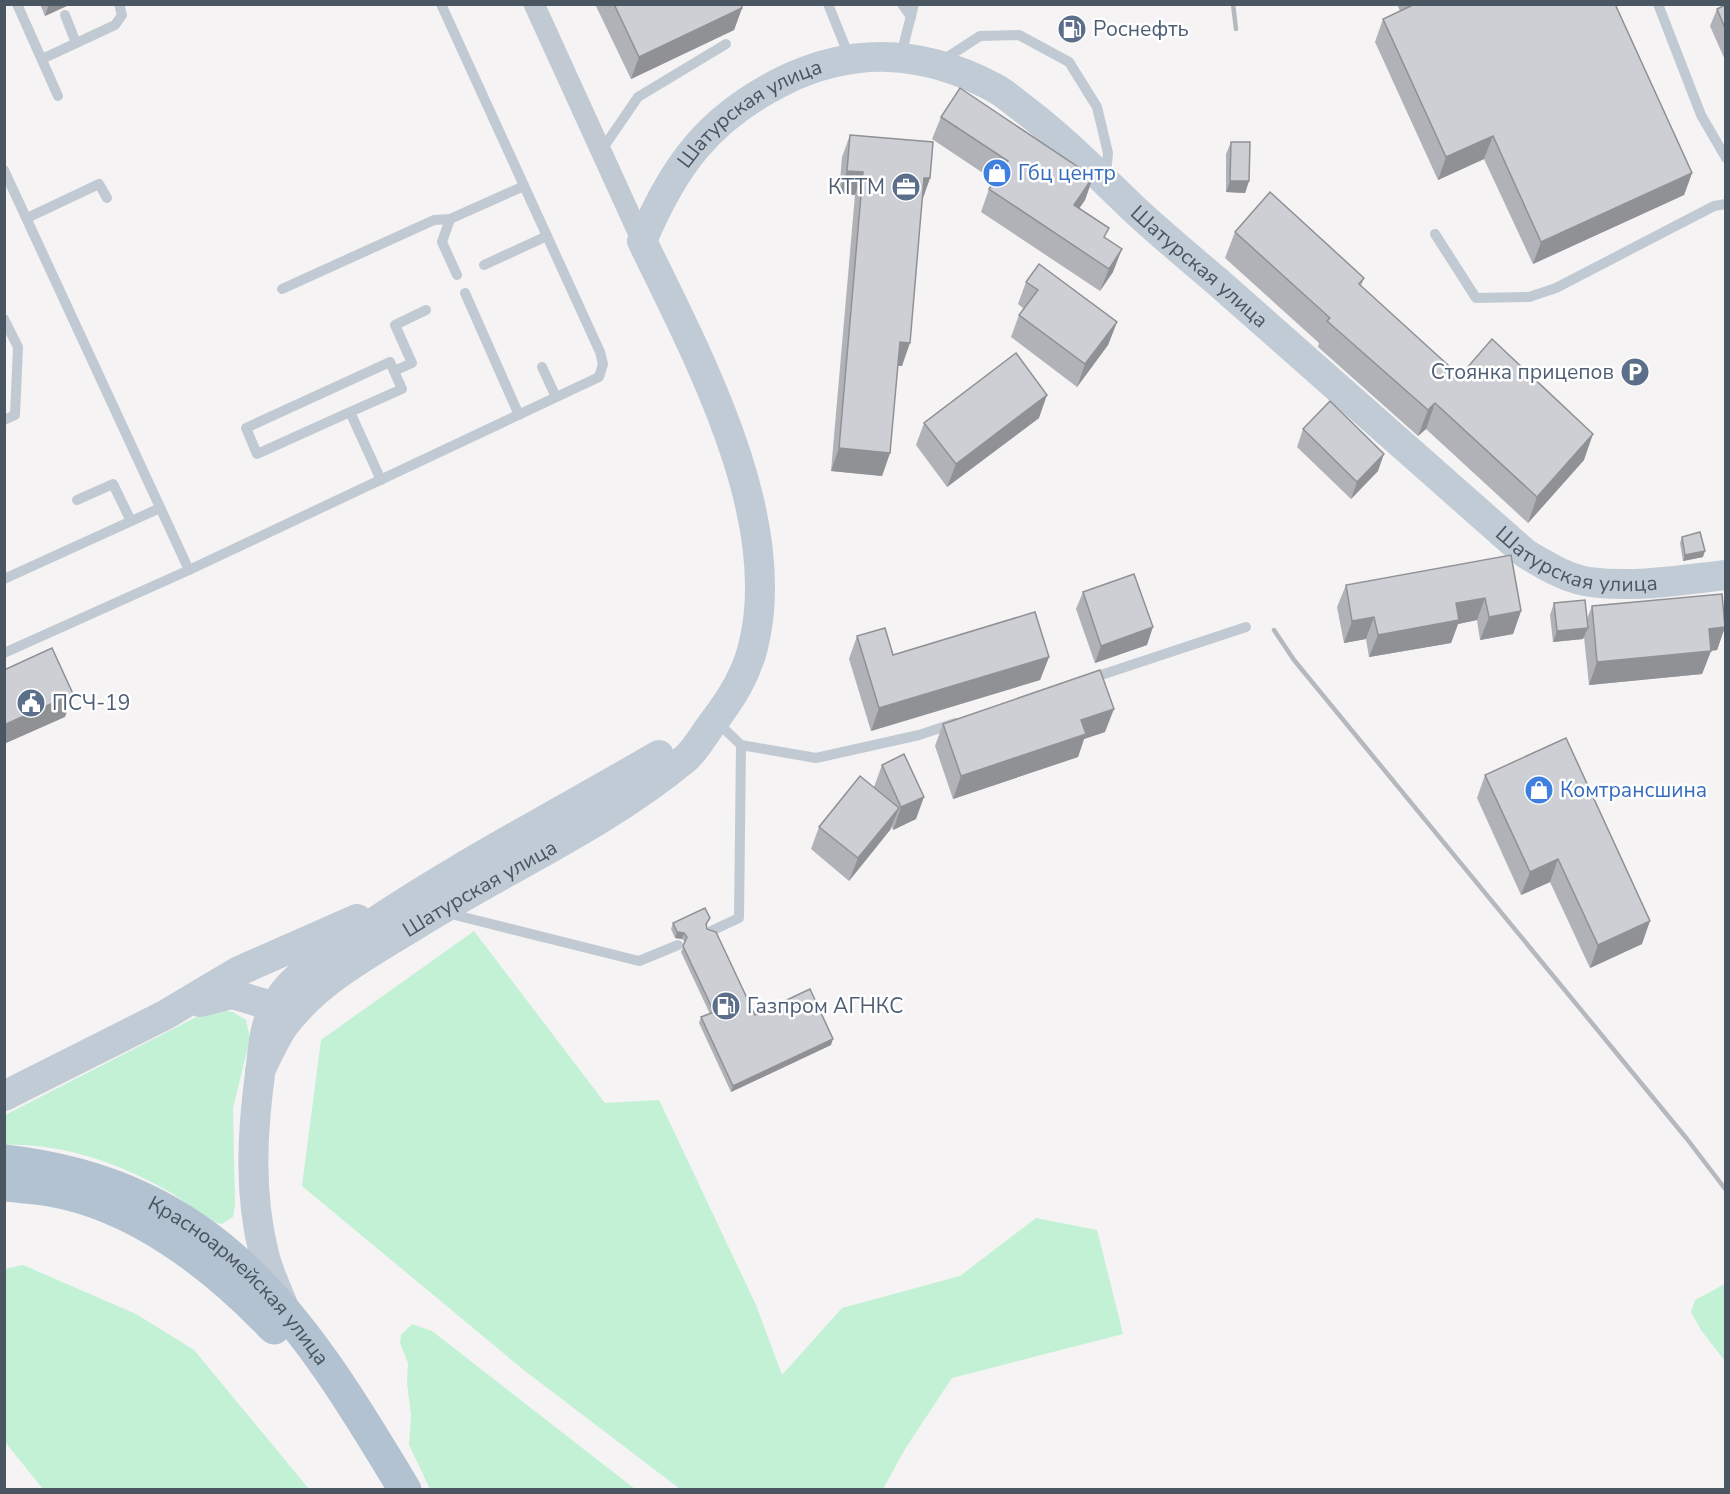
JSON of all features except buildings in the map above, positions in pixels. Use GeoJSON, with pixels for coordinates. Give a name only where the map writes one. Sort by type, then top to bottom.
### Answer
{"type":"FeatureCollection","features":[{"type":"Feature","properties":{"kind":"main road","name":"Шатурская улица"},"geometry":{"type":"LineString","coordinates":[[256,1218],[253,1130],[260,1071],[272,1046],[284,1010],[438,911],[624,801],[687,757],[731,699],[753,649],[759,611],[756,538],[748,496],[725,424],[702,365],[642,241],[661,196],[686,158],[718,122],[755,95],[808,69],[850,59],[901,56],[938,64],[994,87],[1045,124],[1136,210],[1526,554],[1556,571],[1589,582],[1653,584],[1725,575]]}},
{"type":"Feature","properties":{"kind":"main road","name":"Шатурская улица"},"geometry":{"type":"LineString","coordinates":[[397,906],[655,758],[715,720]]}},
{"type":"Feature","properties":{"kind":"main road"},"geometry":{"type":"LineString","coordinates":[[165,1015],[208,998],[232,994],[284,1010],[298,978],[321,959],[397,906]]}},
{"type":"Feature","properties":{"kind":"main road"},"geometry":{"type":"LineString","coordinates":[[4,1096],[165,1015],[239,971],[349,922],[397,906]]}},
{"type":"Feature","properties":{"kind":"main road","name":"Красноармейская улица"},"geometry":{"type":"LineString","coordinates":[[4,1161],[48,1166],[96,1178],[140,1196],[184,1221],[251,1271],[271,1309],[281,1336],[380,1490]]}},
{"type":"Feature","properties":{"kind":"main road","name":"Красноармейская улица"},"geometry":{"type":"LineString","coordinates":[[4,1185],[51,1190],[100,1204],[160,1234],[271,1309],[344,1391],[405,1490]]}},
{"type":"Feature","properties":{"kind":"main road"},"geometry":{"type":"LineString","coordinates":[[251,1271],[256,1218]]}},
{"type":"Feature","properties":{"kind":"main road"},"geometry":{"type":"LineString","coordinates":[[256,1218],[271,1309]]}},
{"type":"Feature","properties":{"kind":"street","name":"Шатурская улица"},"geometry":{"type":"LineString","coordinates":[[534,4],[642,241]]}},
{"type":"Feature","properties":{"kind":"lane"},"geometry":{"type":"LineString","coordinates":[[17,4],[58,96]]}},
{"type":"Feature","properties":{"kind":"lane"},"geometry":{"type":"LineString","coordinates":[[42,59],[115,25],[122,15],[120,4]]}},
{"type":"Feature","properties":{"kind":"lane"},"geometry":{"type":"LineString","coordinates":[[4,653],[189,570],[599,377],[603,364],[600,352],[441,4]]}},
{"type":"Feature","properties":{"kind":"lane"},"geometry":{"type":"LineString","coordinates":[[828,4],[850,59]]}},
{"type":"Feature","properties":{"kind":"lane"},"geometry":{"type":"LineString","coordinates":[[902,4],[911,17]]}},
{"type":"Feature","properties":{"kind":"lane"},"geometry":{"type":"LineString","coordinates":[[901,56],[914,4]]}},
{"type":"Feature","properties":{"kind":"lane"},"geometry":{"type":"LineString","coordinates":[[1658,4],[1701,114],[1725,158]]}},
{"type":"Feature","properties":{"kind":"lane"},"geometry":{"type":"LineString","coordinates":[[64,15],[76,43]]}},
{"type":"Feature","properties":{"kind":"lane"},"geometry":{"type":"LineString","coordinates":[[938,64],[980,36],[1019,35],[1069,62],[1097,107],[1108,153],[1106,180]]}},
{"type":"Feature","properties":{"kind":"lane"},"geometry":{"type":"LineString","coordinates":[[601,151],[638,97],[726,44]]}},
{"type":"Feature","properties":{"kind":"lane"},"geometry":{"type":"LineString","coordinates":[[4,170],[189,570]]}},
{"type":"Feature","properties":{"kind":"lane"},"geometry":{"type":"LineString","coordinates":[[27,219],[99,184],[107,198]]}},
{"type":"Feature","properties":{"kind":"lane"},"geometry":{"type":"LineString","coordinates":[[282,289],[434,220],[450,219],[524,186]]}},
{"type":"Feature","properties":{"kind":"lane"},"geometry":{"type":"LineString","coordinates":[[4,189],[16,195]]}},
{"type":"Feature","properties":{"kind":"lane"},"geometry":{"type":"LineString","coordinates":[[1435,234],[1476,298],[1529,297],[1556,288],[1714,206],[1725,204]]}},
{"type":"Feature","properties":{"kind":"lane"},"geometry":{"type":"LineString","coordinates":[[450,219],[442,242],[457,275]]}},
{"type":"Feature","properties":{"kind":"lane"},"geometry":{"type":"LineString","coordinates":[[484,265],[547,236]]}},
{"type":"Feature","properties":{"kind":"lane"},"geometry":{"type":"LineString","coordinates":[[465,293],[519,415]]}},
{"type":"Feature","properties":{"kind":"lane"},"geometry":{"type":"LineString","coordinates":[[394,371],[412,363],[395,325],[426,310]]}},
{"type":"Feature","properties":{"kind":"lane"},"geometry":{"type":"LineString","coordinates":[[4,319],[18,347],[15,415],[4,420]]}},
{"type":"Feature","properties":{"kind":"lane"},"geometry":{"type":"LineString","coordinates":[[390,362],[402,389],[350,412],[257,454],[246,428],[390,362]]}},
{"type":"Feature","properties":{"kind":"lane"},"geometry":{"type":"LineString","coordinates":[[542,367],[556,397]]}},
{"type":"Feature","properties":{"kind":"lane"},"geometry":{"type":"LineString","coordinates":[[350,412],[381,480]]}},
{"type":"Feature","properties":{"kind":"lane"},"geometry":{"type":"LineString","coordinates":[[76,500],[113,484],[131,521]]}},
{"type":"Feature","properties":{"kind":"lane"},"geometry":{"type":"LineString","coordinates":[[4,579],[160,508]]}},
{"type":"Feature","properties":{"kind":"lane"},"geometry":{"type":"LineString","coordinates":[[1077,683],[1246,627]]}},
{"type":"Feature","properties":{"kind":"lane"},"geometry":{"type":"LineString","coordinates":[[715,720],[741,745],[816,758],[919,735],[964,720]]}},
{"type":"Feature","properties":{"kind":"lane"},"geometry":{"type":"LineString","coordinates":[[711,931],[739,918],[741,745]]}},
{"type":"Feature","properties":{"kind":"lane"},"geometry":{"type":"LineString","coordinates":[[438,911],[639,961],[678,945]]}},
{"type":"Feature","properties":{"kind":"green space"},"geometry":{"type":"Polygon","coordinates":[[[474,931],[605,1103],[659,1100],[756,1305],[782,1375],[842,1308],[960,1276],[1036,1218],[1097,1230],[1123,1334],[952,1378],[905,1449],[883,1489],[680,1489],[525,1371],[302,1186],[321,1040],[474,931]]]}},
{"type":"Feature","properties":{"kind":"green space"},"geometry":{"type":"Polygon","coordinates":[[[212,1009],[233,1012],[246,1020],[250,1039],[233,1108],[235,1205],[233,1217],[222,1224],[214,1222],[175,1195],[149,1181],[89,1157],[47,1147],[5,1145],[5,1115],[212,1009]]]}},
{"type":"Feature","properties":{"kind":"green space"},"geometry":{"type":"Polygon","coordinates":[[[23,1265],[136,1314],[194,1350],[309,1489],[43,1489],[5,1442],[5,1269],[23,1265]]]}},
{"type":"Feature","properties":{"kind":"green space"},"geometry":{"type":"Polygon","coordinates":[[[1725,1284],[1725,1361],[1701,1330],[1691,1312],[1695,1300],[1725,1284]]]}},
{"type":"Feature","properties":{"kind":"green space"},"geometry":{"type":"Polygon","coordinates":[[[412,1324],[432,1331],[635,1489],[430,1489],[409,1445],[411,1415],[407,1383],[408,1363],[400,1343],[401,1335],[412,1324]]]}},
{"type":"Feature","properties":{"kind":"railway"},"geometry":{"type":"LineString","coordinates":[[1233,4],[1236,29]]}},
{"type":"Feature","properties":{"kind":"railway"},"geometry":{"type":"LineString","coordinates":[[1274,630],[1294,660],[1687,1139],[1726,1190]]}},
{"type":"Feature","properties":{"kind":"place","name":"Роснефть"},"geometry":{"type":"Point","coordinates":[1072,29]}},
{"type":"Feature","properties":{"kind":"place","name":"Гбц центр"},"geometry":{"type":"Point","coordinates":[997,173]}},
{"type":"Feature","properties":{"kind":"place","name":"КТТМ"},"geometry":{"type":"Point","coordinates":[906,187]}},
{"type":"Feature","properties":{"kind":"place","name":"Стоянка прицепов"},"geometry":{"type":"Point","coordinates":[1635,372]}},
{"type":"Feature","properties":{"kind":"place","name":"ПСЧ-19"},"geometry":{"type":"Point","coordinates":[31,703]}},
{"type":"Feature","properties":{"kind":"place","name":"Комтрансшина"},"geometry":{"type":"Point","coordinates":[1539,790]}},
{"type":"Feature","properties":{"kind":"place","name":"Газпром АГНКС"},"geometry":{"type":"Point","coordinates":[726,1006]}}]}
